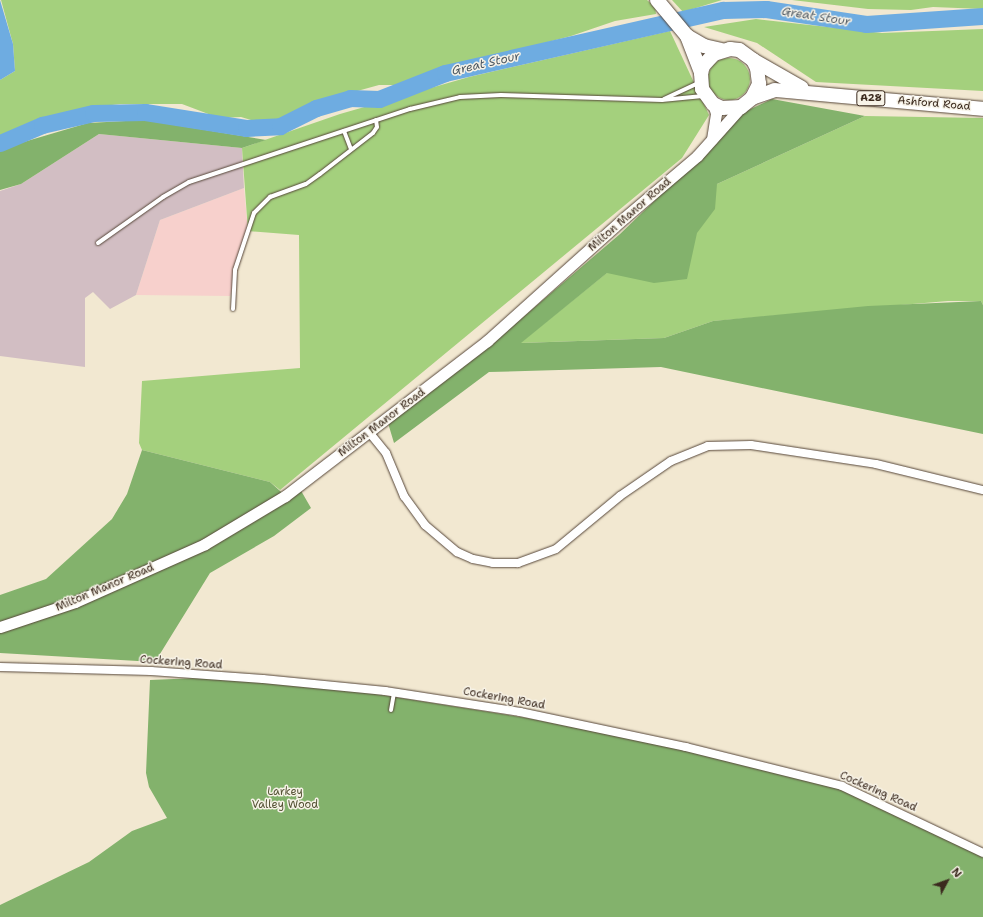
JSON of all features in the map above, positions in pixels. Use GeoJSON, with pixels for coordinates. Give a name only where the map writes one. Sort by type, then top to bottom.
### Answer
{"type":"FeatureCollection","features":[{"type":"Feature","properties":{"kind":"highway"},"geometry":{"type":"LineString","coordinates":[[657,0],[684,33],[704,46],[721,50],[739,50],[753,60],[760,76],[759,84],[752,98],[741,107],[722,108],[709,100],[684,33]]}},
{"type":"Feature","properties":{"kind":"highway"},"geometry":{"type":"LineString","coordinates":[[700,77],[708,59],[721,50]]}},
{"type":"Feature","properties":{"kind":"highway","name":"Ashford Road"},"geometry":{"type":"LineString","coordinates":[[753,60],[791,84],[814,92]]}},
{"type":"Feature","properties":{"kind":"highway","name":"Ashford Road"},"geometry":{"type":"LineString","coordinates":[[752,98],[775,90],[814,92],[983,109]]}},
{"type":"Feature","properties":{"kind":"street"},"geometry":{"type":"LineString","coordinates":[[709,100],[716,113],[712,139]]}},
{"type":"Feature","properties":{"kind":"street","name":"Milton Manor Road"},"geometry":{"type":"LineString","coordinates":[[0,627],[75,602],[205,544],[285,496],[487,342],[624,218],[662,188],[712,139],[741,107]]}},
{"type":"Feature","properties":{"kind":"street"},"geometry":{"type":"LineString","coordinates":[[369,432],[386,453],[404,496],[425,525],[457,552],[473,559],[493,563],[518,563],[556,550],[569,542],[620,496],[671,461],[708,446],[751,445],[876,464],[983,490]]}},
{"type":"Feature","properties":{"kind":"street","name":"Cockering Road"},"geometry":{"type":"LineString","coordinates":[[0,667],[115,671],[255,679],[394,693],[520,712],[686,747],[842,786],[983,853]]}},
{"type":"Feature","properties":{"kind":"lane"},"geometry":{"type":"LineString","coordinates":[[662,100],[700,77]]}},
{"type":"Feature","properties":{"kind":"lane"},"geometry":{"type":"LineString","coordinates":[[98,243],[163,197],[189,182],[376,120],[460,96],[501,95],[709,100]]}},
{"type":"Feature","properties":{"kind":"lane"},"geometry":{"type":"LineString","coordinates":[[233,309],[235,270],[254,213],[270,197],[306,184],[373,133],[377,126],[376,120]]}},
{"type":"Feature","properties":{"kind":"lane"},"geometry":{"type":"LineString","coordinates":[[344,131],[351,149]]}},
{"type":"Feature","properties":{"kind":"lane"},"geometry":{"type":"LineString","coordinates":[[391,710],[394,693]]}},
{"type":"Feature","properties":{"kind":"shaded area"},"geometry":{"type":"Polygon","coordinates":[[[99,134],[242,148],[244,188],[160,220],[136,295],[110,309],[93,292],[85,298],[85,367],[0,356],[0,191],[21,184],[99,134]]]}},
{"type":"Feature","properties":{"kind":"shaded area"},"geometry":{"type":"Polygon","coordinates":[[[244,188],[248,231],[230,296],[136,295],[160,220],[244,188]]]}},
{"type":"Feature","properties":{"kind":"green space"},"geometry":{"type":"Polygon","coordinates":[[[1,0],[647,0],[655,7],[656,14],[615,21],[571,36],[442,70],[396,85],[379,85],[321,101],[284,118],[261,123],[241,117],[219,118],[182,104],[120,104],[80,109],[35,120],[0,138],[0,80],[15,71],[13,44],[1,0]]]}},
{"type":"Feature","properties":{"kind":"green space"},"geometry":{"type":"Polygon","coordinates":[[[672,0],[722,0],[683,12],[672,0]]]}},
{"type":"Feature","properties":{"kind":"green space"},"geometry":{"type":"Polygon","coordinates":[[[792,0],[983,0],[983,9],[933,7],[911,10],[868,9],[792,0]]]}},
{"type":"Feature","properties":{"kind":"green space"},"geometry":{"type":"Polygon","coordinates":[[[756,19],[882,33],[983,29],[983,91],[816,82],[757,43],[704,27],[756,19]]]}},
{"type":"Feature","properties":{"kind":"green space"},"geometry":{"type":"Polygon","coordinates":[[[670,31],[709,115],[682,158],[280,490],[270,482],[142,450],[139,443],[142,381],[300,368],[299,235],[248,231],[242,148],[340,114],[469,77],[670,31]]]}},
{"type":"Feature","properties":{"kind":"green space"},"geometry":{"type":"Polygon","coordinates":[[[725,58],[733,58],[744,64],[750,75],[750,83],[744,94],[733,100],[725,100],[714,94],[708,83],[708,75],[714,64],[725,58]]]}},
{"type":"Feature","properties":{"kind":"green space"},"geometry":{"type":"Polygon","coordinates":[[[772,99],[865,116],[717,184],[715,209],[697,233],[687,279],[654,283],[607,273],[521,343],[664,338],[713,321],[868,306],[981,301],[983,305],[983,434],[661,367],[489,372],[394,443],[388,423],[481,353],[620,234],[725,133],[740,114],[772,99]]]}},
{"type":"Feature","properties":{"kind":"green space"},"geometry":{"type":"Polygon","coordinates":[[[865,116],[983,118],[983,305],[981,301],[948,301],[713,321],[664,338],[520,343],[717,184],[865,116]]]}},
{"type":"Feature","properties":{"kind":"green space"},"geometry":{"type":"Polygon","coordinates":[[[144,120],[266,140],[242,148],[99,134],[21,184],[0,190],[0,149],[88,123],[144,120]]]}},
{"type":"Feature","properties":{"kind":"green space"},"geometry":{"type":"Polygon","coordinates":[[[142,450],[270,482],[288,498],[300,489],[311,508],[274,536],[210,573],[155,662],[0,653],[0,595],[46,579],[112,519],[127,494],[142,450]]]}},
{"type":"Feature","properties":{"kind":"green space","name":"Larkey Valley Wood"},"geometry":{"type":"Polygon","coordinates":[[[222,677],[306,683],[527,718],[686,750],[841,789],[983,856],[983,917],[0,917],[0,905],[89,862],[132,831],[167,818],[149,787],[146,773],[150,680],[222,677]]]}},
{"type":"Feature","properties":{"kind":"water"},"geometry":{"type":"Polygon","coordinates":[[[0,0],[13,44],[15,71],[0,80],[0,0]]]}},
{"type":"Feature","properties":{"kind":"waterway","name":"Great Stour"},"geometry":{"type":"LineString","coordinates":[[0,143],[42,125],[93,113],[145,112],[246,128],[280,126],[316,108],[350,98],[379,99],[445,73],[723,10],[766,9],[866,24],[983,16]]}}]}
